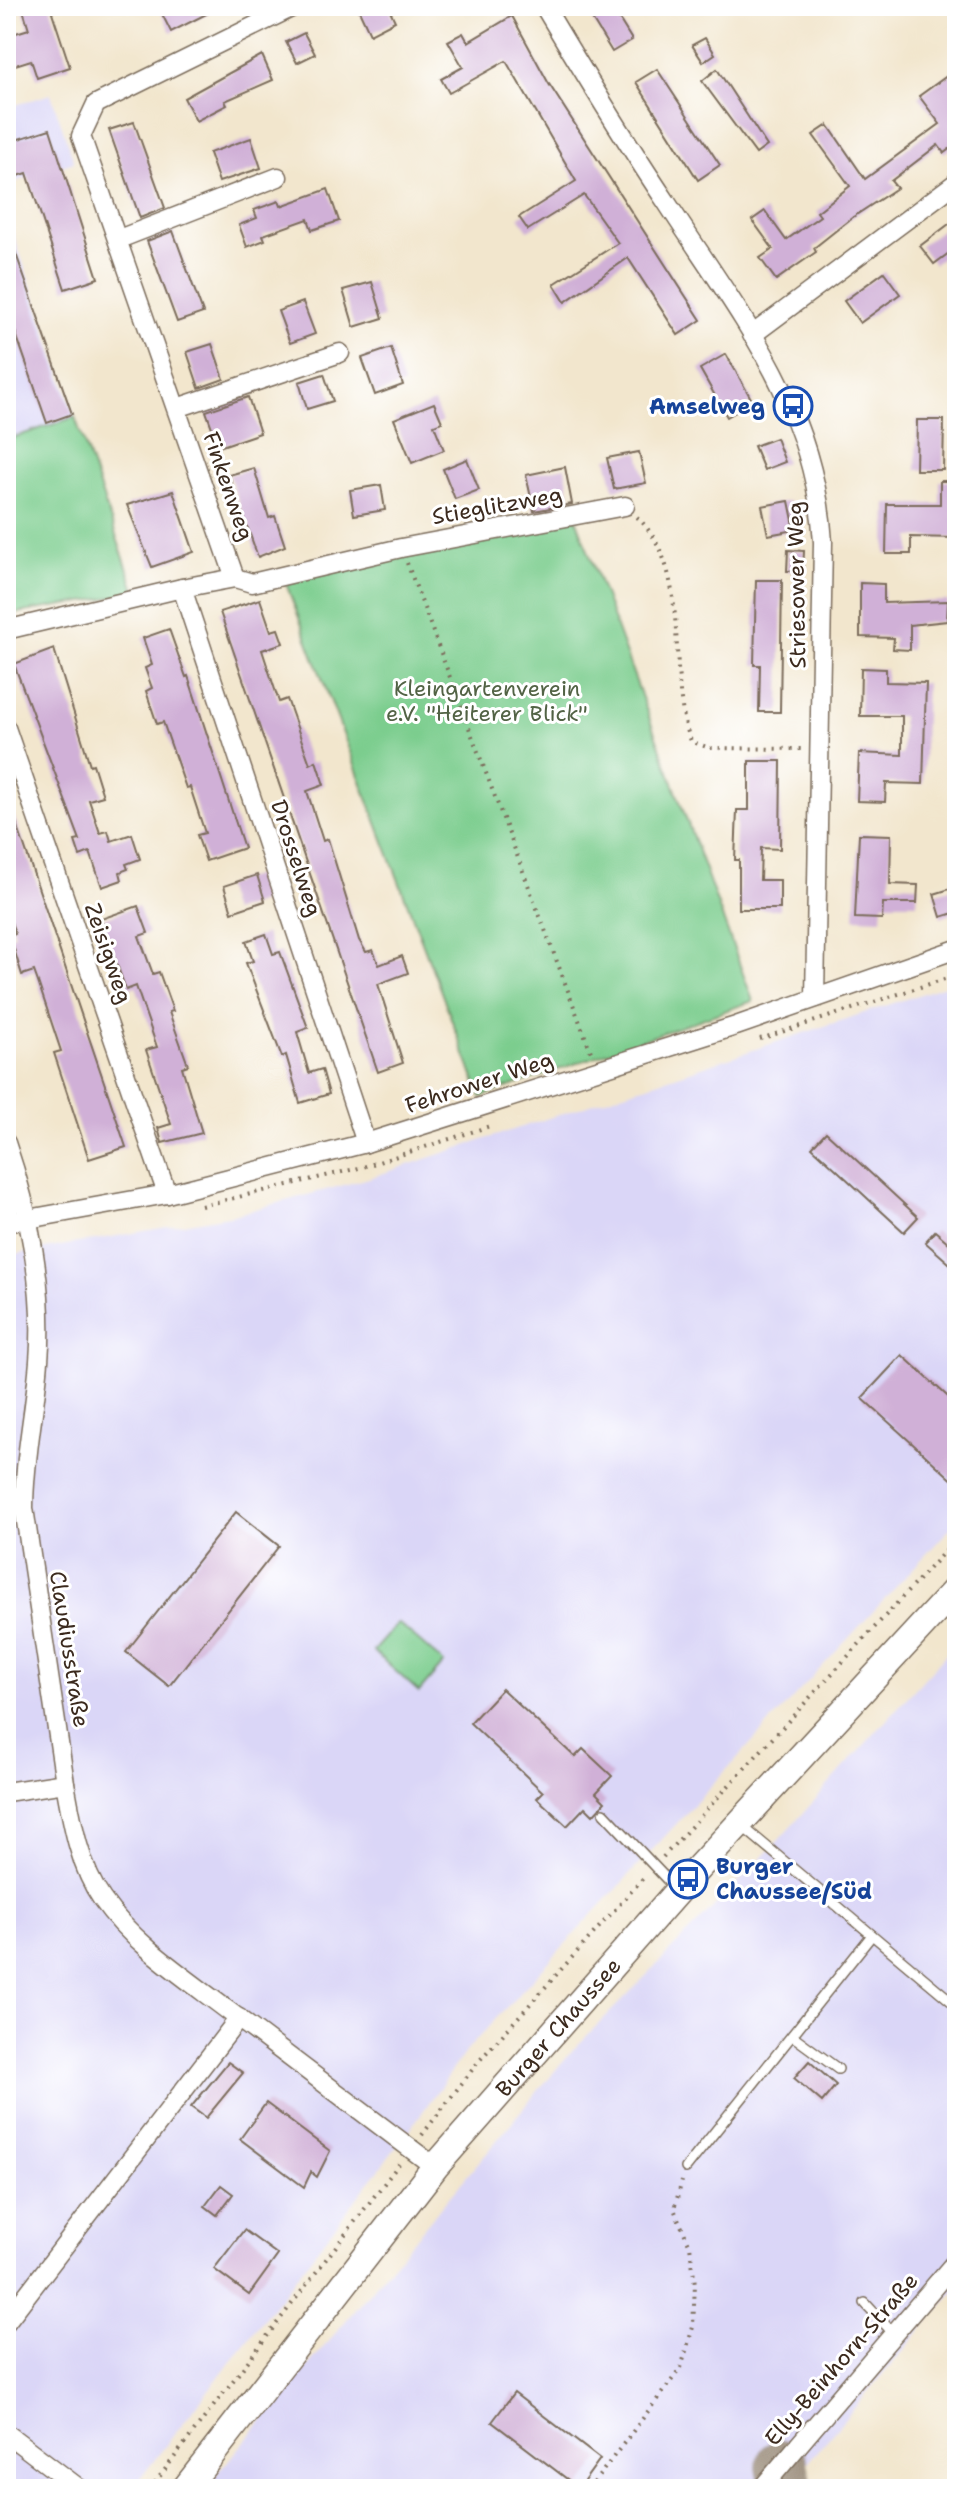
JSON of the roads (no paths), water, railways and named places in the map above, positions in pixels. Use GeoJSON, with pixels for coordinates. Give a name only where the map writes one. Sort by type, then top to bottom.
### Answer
{"type":"FeatureCollection","features":[{"type":"Feature","properties":{"kind":"main road","name":"Burger Chaussee"},"geometry":{"type":"LineString","coordinates":[[185,2489],[435,2167],[678,1891],[957,1588]]}},
{"type":"Feature","properties":{"kind":"street","name":"Finkenweg"},"geometry":{"type":"LineString","coordinates":[[235,578],[81,136],[96,104],[295,6]]}},
{"type":"Feature","properties":{"kind":"street","name":"Striesower Weg"},"geometry":{"type":"LineString","coordinates":[[544,6],[615,125],[752,335],[793,406],[818,489],[823,542],[815,998]]}},
{"type":"Feature","properties":{"kind":"street"},"geometry":{"type":"LineString","coordinates":[[119,239],[278,177]]}},
{"type":"Feature","properties":{"kind":"street"},"geometry":{"type":"LineString","coordinates":[[752,335],[957,182]]}},
{"type":"Feature","properties":{"kind":"street"},"geometry":{"type":"LineString","coordinates":[[177,408],[340,353]]}},
{"type":"Feature","properties":{"kind":"street","name":"Stieglitzweg"},"geometry":{"type":"LineString","coordinates":[[6,630],[182,588],[235,578],[252,583],[401,548],[625,506]]}},
{"type":"Feature","properties":{"kind":"street","name":"Drosselweg"},"geometry":{"type":"LineString","coordinates":[[182,588],[366,1143]]}},
{"type":"Feature","properties":{"kind":"street","name":"Zeisigweg"},"geometry":{"type":"LineString","coordinates":[[6,728],[167,1194]]}},
{"type":"Feature","properties":{"kind":"street","name":"Fehrower Weg"},"geometry":{"type":"LineString","coordinates":[[6,1223],[167,1194],[366,1143],[957,949]]}},
{"type":"Feature","properties":{"kind":"street","name":"Claudiusstraße"},"geometry":{"type":"LineString","coordinates":[[6,1143],[19,1180],[40,1323],[39,1360],[24,1472],[24,1508],[65,1783],[74,1828],[101,1898],[121,1921],[239,2018],[435,2167]]}},
{"type":"Feature","properties":{"kind":"street"},"geometry":{"type":"LineString","coordinates":[[6,1792],[65,1783]]}},
{"type":"Feature","properties":{"kind":"street"},"geometry":{"type":"LineString","coordinates":[[6,2322],[239,2018]]}},
{"type":"Feature","properties":{"kind":"street","name":"Elly-Beinhorn-Straße"},"geometry":{"type":"LineString","coordinates":[[761,2489],[957,2260]]}},
{"type":"Feature","properties":{"kind":"street"},"geometry":{"type":"LineString","coordinates":[[6,2433],[80,2489]]}},
{"type":"Feature","properties":{"kind":"lane"},"geometry":{"type":"LineString","coordinates":[[604,1813],[678,1891]]}},
{"type":"Feature","properties":{"kind":"lane"},"geometry":{"type":"LineString","coordinates":[[739,1824],[957,2006]]}},
{"type":"Feature","properties":{"kind":"lane"},"geometry":{"type":"LineString","coordinates":[[686,2168],[872,1935]]}},
{"type":"Feature","properties":{"kind":"lane"},"geometry":{"type":"LineString","coordinates":[[793,2036],[838,2069]]}},
{"type":"Feature","properties":{"kind":"lane"},"geometry":{"type":"LineString","coordinates":[[865,2303],[894,2334]]}},
{"type":"Feature","properties":{"kind":"place","name":"Amselweg"},"geometry":{"type":"Point","coordinates":[793,406]}},
{"type":"Feature","properties":{"kind":"place","name":"Burger Chaussee/Süd"},"geometry":{"type":"Point","coordinates":[688,1879]}},
{"type":"Feature","properties":{"kind":"park label","name":"Kleingartenverein e.V. \"Heiterer Blick\""},"geometry":{"type":"Point","coordinates":[487,700]}}]}
